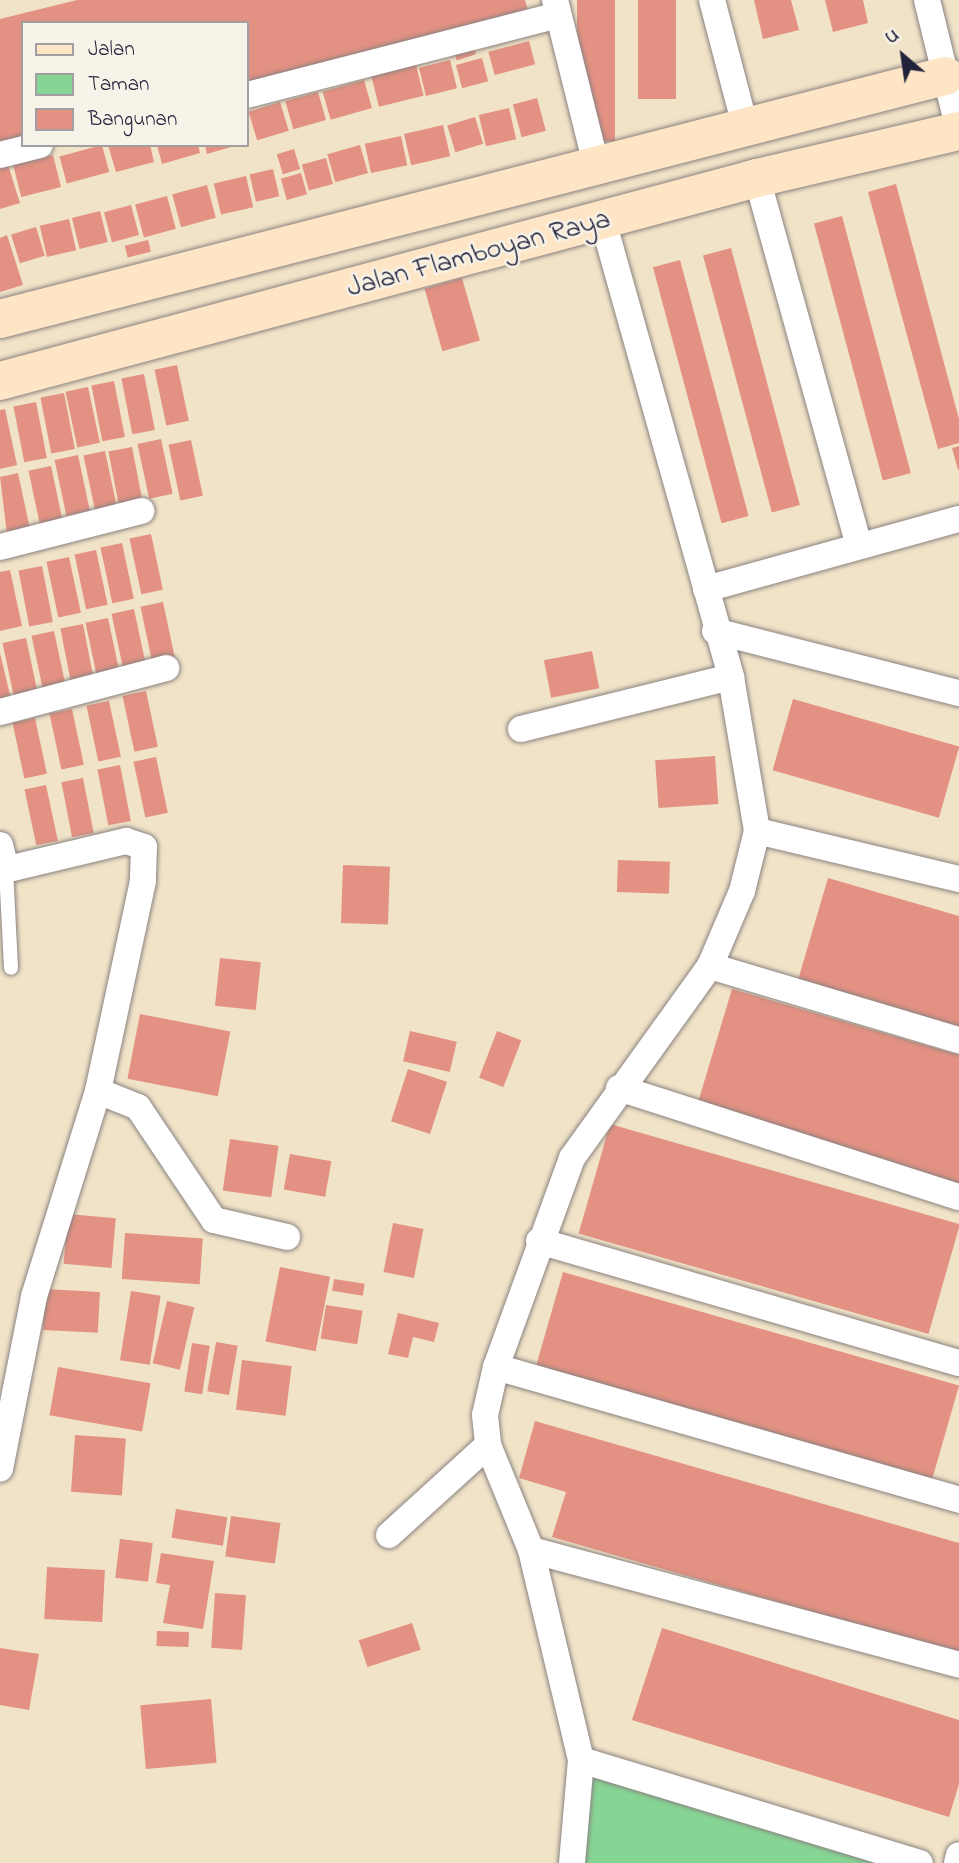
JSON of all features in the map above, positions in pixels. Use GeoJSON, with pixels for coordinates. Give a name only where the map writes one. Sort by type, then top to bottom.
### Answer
{"type":"FeatureCollection","features":[{"type":"Feature","properties":{"kind":"street"},"geometry":{"type":"LineString","coordinates":[[712,0],[746,131]]}},
{"type":"Feature","properties":{"kind":"street"},"geometry":{"type":"LineString","coordinates":[[927,0],[959,131]]}},
{"type":"Feature","properties":{"kind":"street"},"geometry":{"type":"LineString","coordinates":[[248,95],[557,7],[597,168]]}},
{"type":"Feature","properties":{"kind":"street","name":"Jalan Flamboyan Raya"},"geometry":{"type":"LineString","coordinates":[[0,319],[746,131],[945,76]]}},
{"type":"Feature","properties":{"kind":"street","name":"Jalan Flamboyan Raya"},"geometry":{"type":"LineString","coordinates":[[0,381],[757,178],[959,131]]}},
{"type":"Feature","properties":{"kind":"street"},"geometry":{"type":"LineString","coordinates":[[0,155],[32,147]]}},
{"type":"Feature","properties":{"kind":"street"},"geometry":{"type":"LineString","coordinates":[[757,178],[859,545]]}},
{"type":"Feature","properties":{"kind":"street"},"geometry":{"type":"LineString","coordinates":[[572,1863],[581,1760],[531,1550],[488,1445],[485,1415],[496,1367],[539,1241],[572,1158],[619,1088],[710,966],[742,891],[757,831],[731,677],[715,631],[706,589],[603,221]]}},
{"type":"Feature","properties":{"kind":"street"},"geometry":{"type":"LineString","coordinates":[[0,547],[142,510]]}},
{"type":"Feature","properties":{"kind":"street"},"geometry":{"type":"LineString","coordinates":[[706,589],[959,519]]}},
{"type":"Feature","properties":{"kind":"street"},"geometry":{"type":"LineString","coordinates":[[715,631],[959,693]]}},
{"type":"Feature","properties":{"kind":"street"},"geometry":{"type":"LineString","coordinates":[[0,712],[166,668]]}},
{"type":"Feature","properties":{"kind":"street"},"geometry":{"type":"LineString","coordinates":[[521,729],[731,677]]}},
{"type":"Feature","properties":{"kind":"street"},"geometry":{"type":"LineString","coordinates":[[757,831],[959,879]]}},
{"type":"Feature","properties":{"kind":"street"},"geometry":{"type":"LineString","coordinates":[[0,1469],[34,1297],[98,1091],[143,881],[144,848],[127,841],[2,862]]}},
{"type":"Feature","properties":{"kind":"street"},"geometry":{"type":"LineString","coordinates":[[710,966],[959,1040]]}},
{"type":"Feature","properties":{"kind":"street"},"geometry":{"type":"LineString","coordinates":[[619,1088],[959,1197]]}},
{"type":"Feature","properties":{"kind":"street"},"geometry":{"type":"LineString","coordinates":[[98,1091],[138,1107],[214,1220],[287,1237]]}},
{"type":"Feature","properties":{"kind":"street"},"geometry":{"type":"LineString","coordinates":[[539,1241],[959,1363]]}},
{"type":"Feature","properties":{"kind":"street"},"geometry":{"type":"LineString","coordinates":[[496,1367],[959,1500]]}},
{"type":"Feature","properties":{"kind":"street"},"geometry":{"type":"LineString","coordinates":[[388,1535],[488,1445]]}},
{"type":"Feature","properties":{"kind":"street"},"geometry":{"type":"LineString","coordinates":[[531,1550],[959,1665]]}},
{"type":"Feature","properties":{"kind":"street"},"geometry":{"type":"LineString","coordinates":[[581,1760],[920,1863]]}},
{"type":"Feature","properties":{"kind":"street"},"geometry":{"type":"LineString","coordinates":[[957,1863],[959,1855]]}},
{"type":"Feature","properties":{"kind":"lane"},"geometry":{"type":"LineString","coordinates":[[2,862],[11,968]]}},
{"type":"Feature","properties":{"kind":"green space"},"geometry":{"type":"Polygon","coordinates":[[[581,1760],[920,1863],[572,1863],[581,1760]]]}},
{"type":"Feature","properties":{"kind":"building"},"geometry":{"type":"Polygon","coordinates":[[[77,0],[525,0],[530,19],[248,89],[248,21],[21,21],[21,144],[0,149],[0,19],[77,0]]]}},
{"type":"Feature","properties":{"kind":"building"},"geometry":{"type":"Polygon","coordinates":[[[577,0],[615,0],[615,141],[577,141],[577,0]]]}},
{"type":"Feature","properties":{"kind":"building"},"geometry":{"type":"Polygon","coordinates":[[[638,0],[676,0],[676,99],[638,99],[638,0]]]}},
{"type":"Feature","properties":{"kind":"building"},"geometry":{"type":"Polygon","coordinates":[[[754,0],[791,0],[799,30],[763,39],[754,0]]]}},
{"type":"Feature","properties":{"kind":"building"},"geometry":{"type":"Polygon","coordinates":[[[825,0],[863,0],[868,23],[833,32],[825,0]]]}},
{"type":"Feature","properties":{"kind":"building"},"geometry":{"type":"Polygon","coordinates":[[[471,39],[476,54],[457,60],[452,45],[471,39]]]}},
{"type":"Feature","properties":{"kind":"building"},"geometry":{"type":"Polygon","coordinates":[[[529,41],[535,64],[495,75],[488,52],[529,41]]]}},
{"type":"Feature","properties":{"kind":"building"},"geometry":{"type":"Polygon","coordinates":[[[413,53],[424,96],[379,107],[368,64],[413,53]]]}},
{"type":"Feature","properties":{"kind":"building"},"geometry":{"type":"Polygon","coordinates":[[[482,58],[488,81],[462,88],[456,65],[482,58]]]}},
{"type":"Feature","properties":{"kind":"building"},"geometry":{"type":"Polygon","coordinates":[[[450,60],[457,88],[426,96],[419,68],[450,60]]]}},
{"type":"Feature","properties":{"kind":"building"},"geometry":{"type":"Polygon","coordinates":[[[364,80],[372,108],[331,120],[323,92],[364,80]]]}},
{"type":"Feature","properties":{"kind":"building"},"geometry":{"type":"Polygon","coordinates":[[[318,92],[326,120],[293,129],[285,101],[318,92]]]}},
{"type":"Feature","properties":{"kind":"building"},"geometry":{"type":"Polygon","coordinates":[[[537,98],[546,131],[522,137],[513,104],[537,98]]]}},
{"type":"Feature","properties":{"kind":"building"},"geometry":{"type":"Polygon","coordinates":[[[280,102],[289,131],[257,140],[248,112],[280,102]]]}},
{"type":"Feature","properties":{"kind":"building"},"geometry":{"type":"Polygon","coordinates":[[[509,108],[516,139],[486,146],[479,115],[509,108]]]}},
{"type":"Feature","properties":{"kind":"building"},"geometry":{"type":"Polygon","coordinates":[[[475,117],[483,144],[455,152],[447,125],[475,117]]]}},
{"type":"Feature","properties":{"kind":"building"},"geometry":{"type":"Polygon","coordinates":[[[443,125],[450,156],[411,165],[404,134],[443,125]]]}},
{"type":"Feature","properties":{"kind":"building"},"geometry":{"type":"Polygon","coordinates":[[[401,136],[407,165],[371,173],[365,144],[401,136]]]}},
{"type":"Feature","properties":{"kind":"building"},"geometry":{"type":"Polygon","coordinates":[[[360,145],[368,173],[335,182],[327,154],[360,145]]]}},
{"type":"Feature","properties":{"kind":"building"},"geometry":{"type":"Polygon","coordinates":[[[103,147],[109,172],[67,183],[59,156],[103,147]]]}},
{"type":"Feature","properties":{"kind":"building"},"geometry":{"type":"Polygon","coordinates":[[[109,147],[150,147],[154,162],[116,172],[109,147]]]}},
{"type":"Feature","properties":{"kind":"building"},"geometry":{"type":"Polygon","coordinates":[[[158,147],[198,147],[200,153],[162,164],[158,147]]]}},
{"type":"Feature","properties":{"kind":"building"},"geometry":{"type":"Polygon","coordinates":[[[205,147],[231,147],[207,154],[205,147]]]}},
{"type":"Feature","properties":{"kind":"building"},"geometry":{"type":"Polygon","coordinates":[[[294,149],[300,169],[283,174],[277,154],[294,149]]]}},
{"type":"Feature","properties":{"kind":"building"},"geometry":{"type":"Polygon","coordinates":[[[53,155],[61,187],[21,197],[13,165],[53,155]]]}},
{"type":"Feature","properties":{"kind":"building"},"geometry":{"type":"Polygon","coordinates":[[[326,158],[333,184],[309,191],[302,164],[326,158]]]}},
{"type":"Feature","properties":{"kind":"building"},"geometry":{"type":"Polygon","coordinates":[[[8,165],[20,203],[0,209],[0,168],[8,165]]]}},
{"type":"Feature","properties":{"kind":"building"},"geometry":{"type":"Polygon","coordinates":[[[273,169],[279,196],[256,202],[250,174],[273,169]]]}},
{"type":"Feature","properties":{"kind":"building"},"geometry":{"type":"Polygon","coordinates":[[[301,173],[307,194],[287,200],[281,179],[301,173]]]}},
{"type":"Feature","properties":{"kind":"building"},"geometry":{"type":"Polygon","coordinates":[[[246,176],[253,207],[221,215],[214,183],[246,176]]]}},
{"type":"Feature","properties":{"kind":"building"},"geometry":{"type":"Polygon","coordinates":[[[896,184],[959,419],[959,443],[938,449],[868,192],[896,184]]]}},
{"type":"Feature","properties":{"kind":"building"},"geometry":{"type":"Polygon","coordinates":[[[207,185],[216,218],[181,227],[172,194],[207,185]]]}},
{"type":"Feature","properties":{"kind":"building"},"geometry":{"type":"Polygon","coordinates":[[[167,196],[176,229],[144,237],[135,205],[167,196]]]}},
{"type":"Feature","properties":{"kind":"building"},"geometry":{"type":"Polygon","coordinates":[[[131,205],[139,235],[112,242],[104,212],[131,205]]]}},
{"type":"Feature","properties":{"kind":"building"},"geometry":{"type":"Polygon","coordinates":[[[100,211],[108,242],[80,249],[72,218],[100,211]]]}},
{"type":"Feature","properties":{"kind":"building"},"geometry":{"type":"Polygon","coordinates":[[[842,216],[911,473],[883,480],[814,224],[842,216]]]}},
{"type":"Feature","properties":{"kind":"building"},"geometry":{"type":"Polygon","coordinates":[[[69,219],[76,250],[47,257],[40,226],[69,219]]]}},
{"type":"Feature","properties":{"kind":"building"},"geometry":{"type":"Polygon","coordinates":[[[36,227],[45,256],[20,263],[11,235],[36,227]]]}},
{"type":"Feature","properties":{"kind":"building"},"geometry":{"type":"Polygon","coordinates":[[[7,235],[23,285],[0,292],[0,238],[7,235]]]}},
{"type":"Feature","properties":{"kind":"building"},"geometry":{"type":"Polygon","coordinates":[[[148,240],[151,252],[128,257],[125,246],[148,240]]]}},
{"type":"Feature","properties":{"kind":"building"},"geometry":{"type":"Polygon","coordinates":[[[731,248],[800,505],[772,512],[703,256],[731,248]]]}},
{"type":"Feature","properties":{"kind":"building"},"geometry":{"type":"Polygon","coordinates":[[[680,260],[749,516],[722,523],[653,267],[680,260]]]}},
{"type":"Feature","properties":{"kind":"building"},"geometry":{"type":"Polygon","coordinates":[[[462,278],[480,340],[442,351],[425,289],[462,278]]]}},
{"type":"Feature","properties":{"kind":"building"},"geometry":{"type":"Polygon","coordinates":[[[177,365],[189,421],[166,426],[155,370],[177,365]]]}},
{"type":"Feature","properties":{"kind":"building"},"geometry":{"type":"Polygon","coordinates":[[[144,374],[155,430],[132,434],[121,378],[144,374]]]}},
{"type":"Feature","properties":{"kind":"building"},"geometry":{"type":"Polygon","coordinates":[[[114,381],[125,437],[102,441],[91,385],[114,381]]]}},
{"type":"Feature","properties":{"kind":"building"},"geometry":{"type":"Polygon","coordinates":[[[88,387],[100,443],[77,448],[66,392],[88,387]]]}},
{"type":"Feature","properties":{"kind":"building"},"geometry":{"type":"Polygon","coordinates":[[[64,393],[75,449],[51,454],[40,398],[64,393]]]}},
{"type":"Feature","properties":{"kind":"building"},"geometry":{"type":"Polygon","coordinates":[[[36,402],[47,458],[24,462],[13,406],[36,402]]]}},
{"type":"Feature","properties":{"kind":"building"},"geometry":{"type":"Polygon","coordinates":[[[5,409],[17,465],[0,469],[0,410],[5,409]]]}},
{"type":"Feature","properties":{"kind":"building"},"geometry":{"type":"Polygon","coordinates":[[[161,439],[173,494],[149,499],[138,444],[161,439]]]}},
{"type":"Feature","properties":{"kind":"building"},"geometry":{"type":"Polygon","coordinates":[[[191,440],[203,496],[180,501],[169,445],[191,440]]]}},
{"type":"Feature","properties":{"kind":"building"},"geometry":{"type":"Polygon","coordinates":[[[959,446],[959,469],[958,470],[952,448],[959,446]]]}},
{"type":"Feature","properties":{"kind":"building"},"geometry":{"type":"Polygon","coordinates":[[[132,447],[143,503],[119,508],[108,452],[132,447]]]}},
{"type":"Feature","properties":{"kind":"building"},"geometry":{"type":"Polygon","coordinates":[[[105,451],[117,507],[95,511],[83,456],[105,451]]]}},
{"type":"Feature","properties":{"kind":"building"},"geometry":{"type":"Polygon","coordinates":[[[78,455],[90,511],[66,516],[55,460],[78,455]]]}},
{"type":"Feature","properties":{"kind":"building"},"geometry":{"type":"Polygon","coordinates":[[[51,466],[63,522],[40,527],[29,471],[51,466]]]}},
{"type":"Feature","properties":{"kind":"building"},"geometry":{"type":"Polygon","coordinates":[[[18,473],[30,529],[7,534],[0,477],[18,473]]]}},
{"type":"Feature","properties":{"kind":"building"},"geometry":{"type":"Polygon","coordinates":[[[151,534],[163,590],[141,594],[129,539],[151,534]]]}},
{"type":"Feature","properties":{"kind":"building"},"geometry":{"type":"Polygon","coordinates":[[[122,543],[134,599],[112,603],[100,548],[122,543]]]}},
{"type":"Feature","properties":{"kind":"building"},"geometry":{"type":"Polygon","coordinates":[[[96,550],[108,605],[86,609],[74,555],[96,550]]]}},
{"type":"Feature","properties":{"kind":"building"},"geometry":{"type":"Polygon","coordinates":[[[69,557],[81,613],[58,618],[47,562],[69,557]]]}},
{"type":"Feature","properties":{"kind":"building"},"geometry":{"type":"Polygon","coordinates":[[[42,566],[53,622],[29,627],[18,571],[42,566]]]}},
{"type":"Feature","properties":{"kind":"building"},"geometry":{"type":"Polygon","coordinates":[[[10,570],[22,626],[0,631],[0,572],[10,570]]]}},
{"type":"Feature","properties":{"kind":"building"},"geometry":{"type":"Polygon","coordinates":[[[163,602],[175,658],[152,663],[141,607],[163,602]]]}},
{"type":"Feature","properties":{"kind":"building"},"geometry":{"type":"Polygon","coordinates":[[[134,609],[146,665],[123,670],[112,614],[134,609]]]}},
{"type":"Feature","properties":{"kind":"building"},"geometry":{"type":"Polygon","coordinates":[[[108,618],[120,674],[97,679],[86,623],[108,618]]]}},
{"type":"Feature","properties":{"kind":"building"},"geometry":{"type":"Polygon","coordinates":[[[83,624],[94,680],[71,684],[60,628],[83,624]]]}},
{"type":"Feature","properties":{"kind":"building"},"geometry":{"type":"Polygon","coordinates":[[[54,631],[66,687],[43,692],[32,636],[54,631]]]}},
{"type":"Feature","properties":{"kind":"building"},"geometry":{"type":"Polygon","coordinates":[[[26,638],[38,694],[14,699],[3,643],[26,638]]]}},
{"type":"Feature","properties":{"kind":"building"},"geometry":{"type":"Polygon","coordinates":[[[592,651],[599,688],[551,698],[544,660],[592,651]]]}},
{"type":"Feature","properties":{"kind":"building"},"geometry":{"type":"Polygon","coordinates":[[[0,653],[11,699],[0,702],[0,653]]]}},
{"type":"Feature","properties":{"kind":"building"},"geometry":{"type":"Polygon","coordinates":[[[146,691],[158,747],[134,752],[123,696],[146,691]]]}},
{"type":"Feature","properties":{"kind":"building"},"geometry":{"type":"Polygon","coordinates":[[[793,699],[959,747],[939,818],[773,770],[793,699]]]}},
{"type":"Feature","properties":{"kind":"building"},"geometry":{"type":"Polygon","coordinates":[[[109,701],[121,757],[98,762],[87,706],[109,701]]]}},
{"type":"Feature","properties":{"kind":"building"},"geometry":{"type":"Polygon","coordinates":[[[72,709],[84,765],[61,770],[50,714],[72,709]]]}},
{"type":"Feature","properties":{"kind":"building"},"geometry":{"type":"Polygon","coordinates":[[[35,718],[47,774],[24,779],[13,723],[35,718]]]}},
{"type":"Feature","properties":{"kind":"building"},"geometry":{"type":"Polygon","coordinates":[[[715,756],[718,804],[658,808],[655,760],[715,756]]]}},
{"type":"Feature","properties":{"kind":"building"},"geometry":{"type":"Polygon","coordinates":[[[156,757],[168,813],[145,818],[134,762],[156,757]]]}},
{"type":"Feature","properties":{"kind":"building"},"geometry":{"type":"Polygon","coordinates":[[[120,765],[131,821],[108,825],[97,769],[120,765]]]}},
{"type":"Feature","properties":{"kind":"building"},"geometry":{"type":"Polygon","coordinates":[[[83,778],[94,833],[72,837],[61,782],[83,778]]]}},
{"type":"Feature","properties":{"kind":"building"},"geometry":{"type":"Polygon","coordinates":[[[46,785],[58,841],[36,845],[24,790],[46,785]]]}},
{"type":"Feature","properties":{"kind":"building"},"geometry":{"type":"Polygon","coordinates":[[[618,860],[670,862],[669,894],[617,892],[618,860]]]}},
{"type":"Feature","properties":{"kind":"building"},"geometry":{"type":"Polygon","coordinates":[[[343,865],[390,867],[388,925],[341,923],[343,865]]]}},
{"type":"Feature","properties":{"kind":"building"},"geometry":{"type":"Polygon","coordinates":[[[828,878],[959,916],[959,1028],[798,980],[828,878]]]}},
{"type":"Feature","properties":{"kind":"building"},"geometry":{"type":"Polygon","coordinates":[[[220,958],[261,962],[256,1010],[215,1006],[220,958]]]}},
{"type":"Feature","properties":{"kind":"building"},"geometry":{"type":"Polygon","coordinates":[[[732,989],[959,1055],[959,1186],[696,1109],[732,989]]]}},
{"type":"Feature","properties":{"kind":"building"},"geometry":{"type":"Polygon","coordinates":[[[140,1014],[230,1032],[218,1096],[127,1079],[140,1014]]]}},
{"type":"Feature","properties":{"kind":"building"},"geometry":{"type":"Polygon","coordinates":[[[410,1031],[457,1042],[450,1072],[403,1061],[410,1031]]]}},
{"type":"Feature","properties":{"kind":"building"},"geometry":{"type":"Polygon","coordinates":[[[497,1031],[521,1040],[503,1087],[479,1078],[497,1031]]]}},
{"type":"Feature","properties":{"kind":"building"},"geometry":{"type":"Polygon","coordinates":[[[408,1069],[447,1082],[430,1134],[391,1121],[408,1069]]]}},
{"type":"Feature","properties":{"kind":"building"},"geometry":{"type":"Polygon","coordinates":[[[610,1124],[959,1224],[928,1334],[579,1234],[610,1124]]]}},
{"type":"Feature","properties":{"kind":"building"},"geometry":{"type":"Polygon","coordinates":[[[230,1139],[279,1146],[271,1197],[223,1190],[230,1139]]]}},
{"type":"Feature","properties":{"kind":"building"},"geometry":{"type":"Polygon","coordinates":[[[290,1154],[331,1161],[325,1197],[284,1189],[290,1154]]]}},
{"type":"Feature","properties":{"kind":"building"},"geometry":{"type":"Polygon","coordinates":[[[68,1214],[116,1218],[111,1268],[64,1264],[68,1214]]]}},
{"type":"Feature","properties":{"kind":"building"},"geometry":{"type":"Polygon","coordinates":[[[393,1223],[423,1229],[414,1278],[383,1272],[393,1223]]]}},
{"type":"Feature","properties":{"kind":"building"},"geometry":{"type":"Polygon","coordinates":[[[125,1233],[203,1238],[200,1284],[122,1279],[125,1233]]]}},
{"type":"Feature","properties":{"kind":"building"},"geometry":{"type":"Polygon","coordinates":[[[280,1267],[330,1277],[316,1351],[265,1342],[280,1267]]]}},
{"type":"Feature","properties":{"kind":"building"},"geometry":{"type":"Polygon","coordinates":[[[563,1272],[959,1386],[931,1484],[535,1370],[563,1272]]]}},
{"type":"Feature","properties":{"kind":"building"},"geometry":{"type":"Polygon","coordinates":[[[334,1279],[365,1284],[363,1296],[332,1291],[334,1279]]]}},
{"type":"Feature","properties":{"kind":"building"},"geometry":{"type":"Polygon","coordinates":[[[45,1289],[100,1292],[98,1333],[43,1330],[45,1289]]]}},
{"type":"Feature","properties":{"kind":"building"},"geometry":{"type":"Polygon","coordinates":[[[131,1291],[161,1296],[150,1365],[120,1360],[131,1291]]]}},
{"type":"Feature","properties":{"kind":"building"},"geometry":{"type":"Polygon","coordinates":[[[167,1301],[194,1307],[180,1370],[153,1363],[167,1301]]]}},
{"type":"Feature","properties":{"kind":"building"},"geometry":{"type":"Polygon","coordinates":[[[326,1305],[363,1311],[357,1344],[321,1339],[326,1305]]]}},
{"type":"Feature","properties":{"kind":"building"},"geometry":{"type":"Polygon","coordinates":[[[398,1313],[439,1323],[434,1342],[413,1337],[408,1358],[388,1354],[398,1313]]]}},
{"type":"Feature","properties":{"kind":"building"},"geometry":{"type":"Polygon","coordinates":[[[216,1342],[238,1346],[229,1395],[207,1391],[216,1342]]]}},
{"type":"Feature","properties":{"kind":"building"},"geometry":{"type":"Polygon","coordinates":[[[192,1343],[210,1346],[202,1394],[184,1391],[192,1343]]]}},
{"type":"Feature","properties":{"kind":"building"},"geometry":{"type":"Polygon","coordinates":[[[242,1360],[292,1366],[286,1416],[236,1410],[242,1360]]]}},
{"type":"Feature","properties":{"kind":"building"},"geometry":{"type":"Polygon","coordinates":[[[58,1367],[151,1383],[142,1432],[49,1415],[58,1367]]]}},
{"type":"Feature","properties":{"kind":"building"},"geometry":{"type":"Polygon","coordinates":[[[535,1421],[959,1543],[959,1654],[552,1537],[566,1492],[519,1478],[535,1421]]]}},
{"type":"Feature","properties":{"kind":"building"},"geometry":{"type":"Polygon","coordinates":[[[75,1435],[126,1439],[122,1495],[71,1492],[75,1435]]]}},
{"type":"Feature","properties":{"kind":"building"},"geometry":{"type":"Polygon","coordinates":[[[176,1509],[227,1517],[223,1546],[171,1538],[176,1509]]]}},
{"type":"Feature","properties":{"kind":"building"},"geometry":{"type":"Polygon","coordinates":[[[231,1516],[281,1523],[275,1564],[225,1557],[231,1516]]]}},
{"type":"Feature","properties":{"kind":"building"},"geometry":{"type":"Polygon","coordinates":[[[120,1539],[153,1543],[148,1582],[115,1578],[120,1539]]]}},
{"type":"Feature","properties":{"kind":"building"},"geometry":{"type":"Polygon","coordinates":[[[161,1553],[214,1561],[203,1629],[163,1623],[170,1585],[156,1583],[161,1553]]]}},
{"type":"Feature","properties":{"kind":"building"},"geometry":{"type":"Polygon","coordinates":[[[47,1567],[105,1570],[102,1622],[44,1619],[47,1567]]]}},
{"type":"Feature","properties":{"kind":"building"},"geometry":{"type":"Polygon","coordinates":[[[215,1593],[246,1595],[242,1650],[211,1648],[215,1593]]]}},
{"type":"Feature","properties":{"kind":"building"},"geometry":{"type":"Polygon","coordinates":[[[412,1623],[421,1650],[367,1667],[359,1640],[412,1623]]]}},
{"type":"Feature","properties":{"kind":"building"},"geometry":{"type":"Polygon","coordinates":[[[662,1628],[959,1720],[959,1784],[949,1817],[632,1720],[662,1628]]]}},
{"type":"Feature","properties":{"kind":"building"},"geometry":{"type":"Polygon","coordinates":[[[157,1631],[189,1632],[188,1647],[156,1646],[157,1631]]]}},
{"type":"Feature","properties":{"kind":"building"},"geometry":{"type":"Polygon","coordinates":[[[0,1648],[39,1654],[29,1710],[0,1705],[0,1648]]]}},
{"type":"Feature","properties":{"kind":"building"},"geometry":{"type":"Polygon","coordinates":[[[211,1699],[217,1763],[146,1769],[140,1705],[211,1699]]]}}]}
